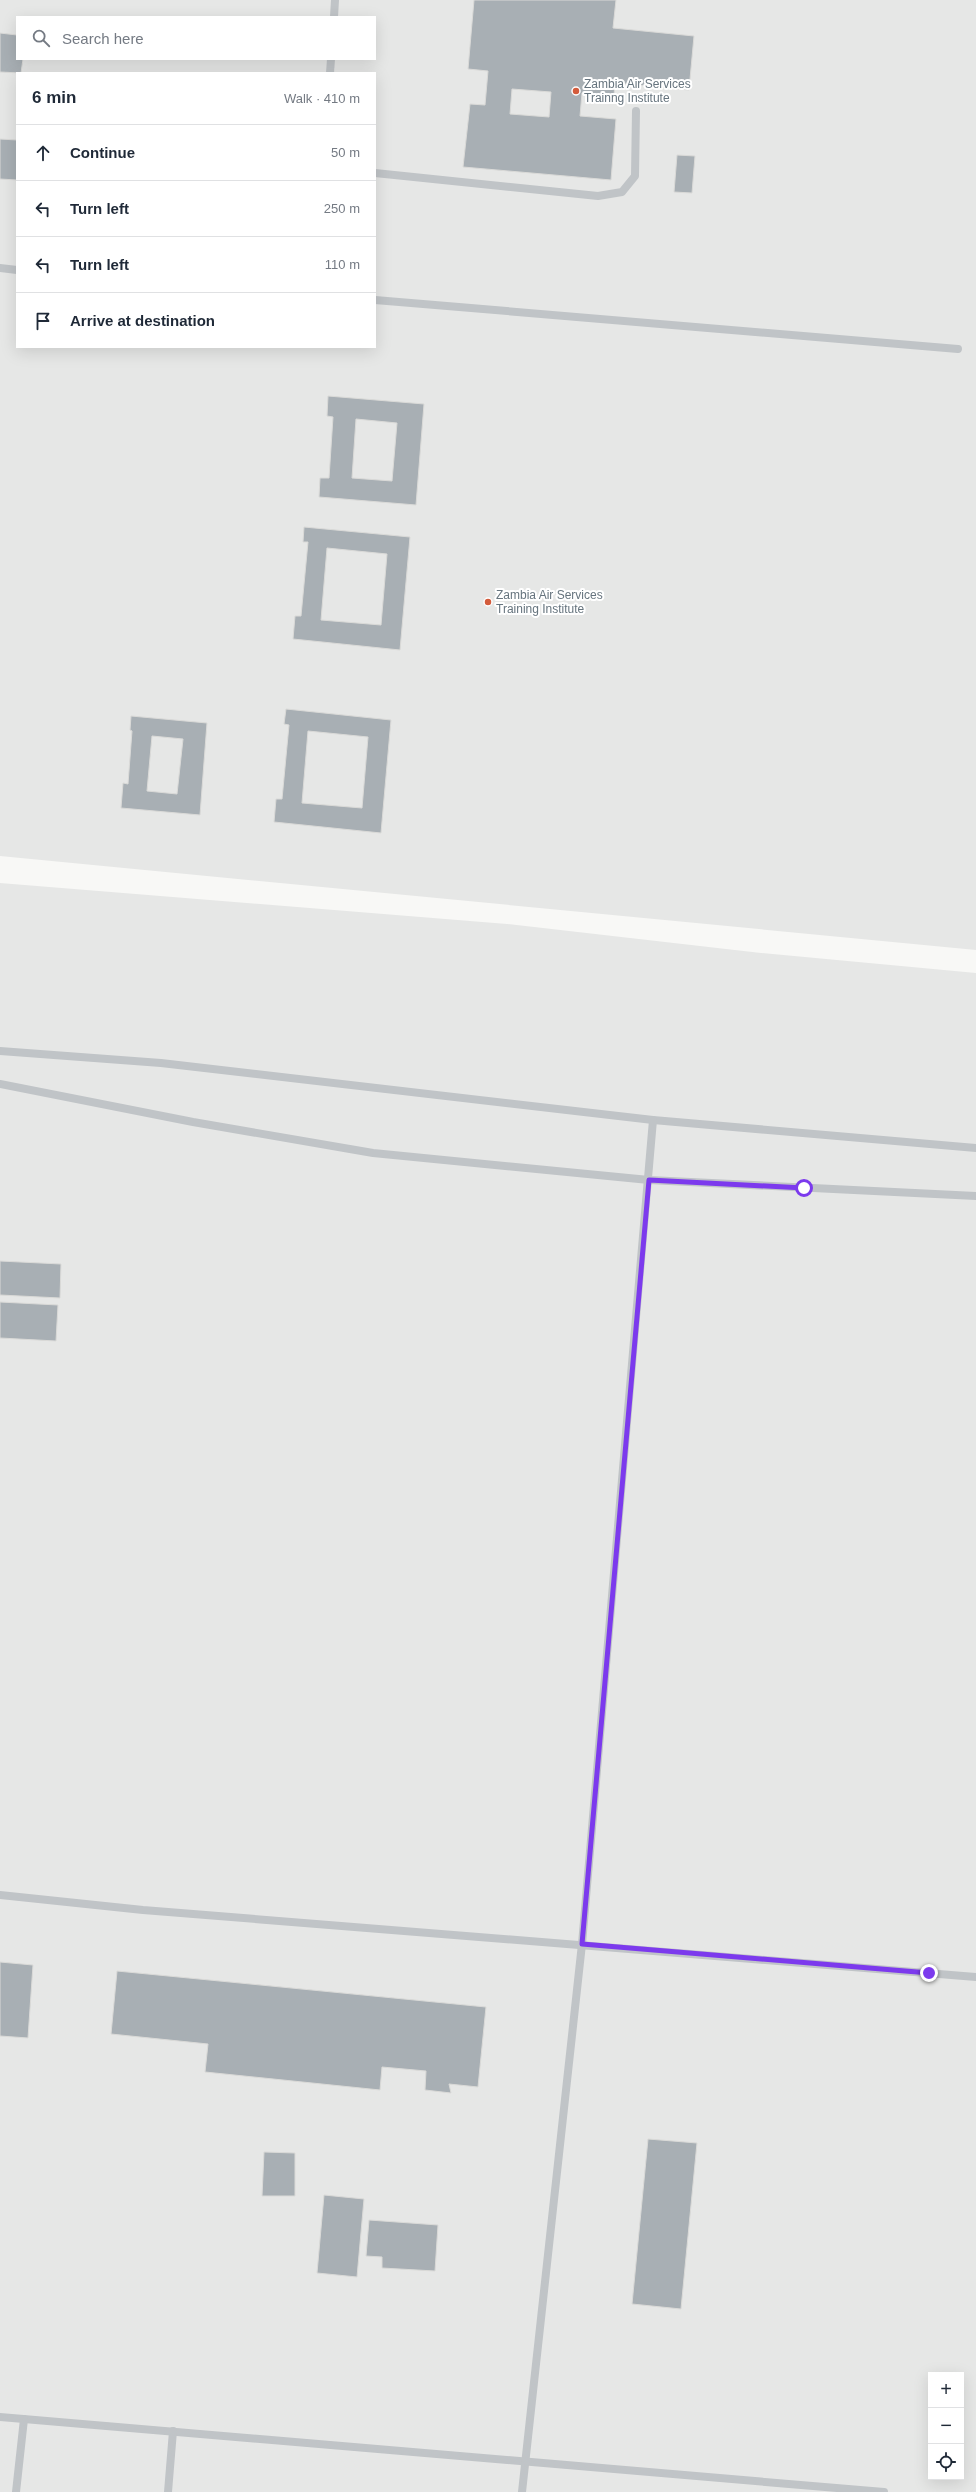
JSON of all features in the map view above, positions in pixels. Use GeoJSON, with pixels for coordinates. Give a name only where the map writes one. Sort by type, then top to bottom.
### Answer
{"type":"FeatureCollection","features":[{"type":"Feature","properties":{"kind":"lane"},"geometry":{"type":"LineString","coordinates":[[334,16],[335,0]]}},
{"type":"Feature","properties":{"kind":"lane"},"geometry":{"type":"LineString","coordinates":[[330,72],[331,60]]}},
{"type":"Feature","properties":{"kind":"lane"},"geometry":{"type":"LineString","coordinates":[[376,172],[598,196],[622,192],[635,176],[636,111]]}},
{"type":"Feature","properties":{"kind":"lane"},"geometry":{"type":"LineString","coordinates":[[0,268],[16,270]]}},
{"type":"Feature","properties":{"kind":"lane"},"geometry":{"type":"LineString","coordinates":[[376,300],[958,349]]}},
{"type":"Feature","properties":{"kind":"lane"},"geometry":{"type":"LineString","coordinates":[[0,1051],[161,1063],[653,1120],[976,1148]]}},
{"type":"Feature","properties":{"kind":"lane"},"geometry":{"type":"LineString","coordinates":[[0,1084],[193,1122],[373,1153],[649,1180],[976,1196]]}},
{"type":"Feature","properties":{"kind":"lane"},"geometry":{"type":"LineString","coordinates":[[522,2492],[582,1944],[653,1120]]}},
{"type":"Feature","properties":{"kind":"lane"},"geometry":{"type":"LineString","coordinates":[[0,1896],[151,1910],[976,1977]]}},
{"type":"Feature","properties":{"kind":"lane"},"geometry":{"type":"LineString","coordinates":[[0,2417],[884,2492]]}},
{"type":"Feature","properties":{"kind":"lane"},"geometry":{"type":"LineString","coordinates":[[16,2492],[24,2419]]}},
{"type":"Feature","properties":{"kind":"lane"},"geometry":{"type":"LineString","coordinates":[[168,2492],[173,2431]]}},
{"type":"Feature","properties":{"kind":"shaded area","name":"Zambia Air Services Training Institute"},"geometry":{"type":"Polygon","coordinates":[[[0,0],[976,0],[976,950],[0,856],[0,0]]]}},
{"type":"Feature","properties":{"kind":"shaded area"},"geometry":{"type":"Polygon","coordinates":[[[0,883],[507,924],[761,953],[976,973],[976,2492],[0,2492],[0,883]]]}},
{"type":"Feature","properties":{"kind":"building","name":"Zambia Air Services Trainng Institute"},"geometry":{"type":"Polygon","coordinates":[[[474,0],[616,0],[613,28],[694,36],[689,90],[615,83],[614,96],[582,93],[580,116],[616,119],[611,180],[463,167],[470,104],[485,105],[488,71],[468,69],[474,0]],[[512,89],[510,114],[549,117],[551,92],[512,89]]]}},
{"type":"Feature","properties":{"kind":"building"},"geometry":{"type":"Polygon","coordinates":[[[0,33],[16,35],[16,60],[23,60],[21,72],[0,72],[0,33]]]}},
{"type":"Feature","properties":{"kind":"building"},"geometry":{"type":"Polygon","coordinates":[[[0,139],[16,140],[16,180],[0,179],[0,139]]]}},
{"type":"Feature","properties":{"kind":"building"},"geometry":{"type":"Polygon","coordinates":[[[677,155],[695,156],[692,193],[674,192],[677,155]]]}},
{"type":"Feature","properties":{"kind":"building"},"geometry":{"type":"Polygon","coordinates":[[[328,396],[424,404],[416,505],[319,497],[320,478],[329,478],[333,417],[327,416],[328,396]],[[356,419],[352,478],[392,481],[397,423],[356,419]]]}},
{"type":"Feature","properties":{"kind":"building"},"geometry":{"type":"Polygon","coordinates":[[[304,527],[410,537],[400,650],[293,639],[295,616],[301,616],[308,542],[303,542],[304,527]],[[327,548],[321,620],[381,625],[387,554],[327,548]]]}},
{"type":"Feature","properties":{"kind":"building"},"geometry":{"type":"Polygon","coordinates":[[[286,709],[391,720],[381,833],[274,822],[276,799],[282,799],[289,725],[284,724],[286,709]],[[308,731],[302,803],[362,808],[368,737],[308,731]]]}},
{"type":"Feature","properties":{"kind":"building"},"geometry":{"type":"Polygon","coordinates":[[[131,716],[207,723],[200,815],[121,808],[123,783],[128,784],[132,731],[130,730],[131,716]],[[152,736],[147,791],[177,794],[183,739],[152,736]]]}},
{"type":"Feature","properties":{"kind":"building"},"geometry":{"type":"Polygon","coordinates":[[[0,1261],[61,1264],[60,1298],[0,1295],[0,1261]]]}},
{"type":"Feature","properties":{"kind":"building"},"geometry":{"type":"Polygon","coordinates":[[[0,1302],[58,1305],[56,1341],[0,1338],[0,1302]]]}},
{"type":"Feature","properties":{"kind":"building"},"geometry":{"type":"Polygon","coordinates":[[[0,1962],[33,1965],[28,2038],[0,2036],[0,1962]]]}},
{"type":"Feature","properties":{"kind":"building"},"geometry":{"type":"Polygon","coordinates":[[[117,1971],[486,2007],[478,2087],[449,2084],[451,2093],[425,2090],[426,2071],[382,2067],[380,2090],[205,2072],[208,2044],[111,2034],[117,1971]]]}},
{"type":"Feature","properties":{"kind":"building"},"geometry":{"type":"Polygon","coordinates":[[[648,2139],[697,2143],[681,2309],[632,2304],[648,2139]]]}},
{"type":"Feature","properties":{"kind":"building"},"geometry":{"type":"Polygon","coordinates":[[[264,2152],[295,2153],[295,2196],[262,2196],[264,2152]]]}},
{"type":"Feature","properties":{"kind":"building"},"geometry":{"type":"Polygon","coordinates":[[[324,2195],[364,2199],[357,2277],[317,2273],[324,2195]]]}},
{"type":"Feature","properties":{"kind":"building"},"geometry":{"type":"Polygon","coordinates":[[[369,2220],[438,2225],[435,2271],[382,2268],[382,2257],[366,2256],[369,2220]]]}},
{"type":"Feature","properties":{"kind":"place","name":"Zambia Air Services Trainng Institute"},"geometry":{"type":"Point","coordinates":[576,91]}},
{"type":"Feature","properties":{"kind":"place","name":"Zambia Air Services Training Institute"},"geometry":{"type":"Point","coordinates":[488,602]}},
{"type":"Feature","properties":{"kind":"route"},"geometry":{"type":"LineString","coordinates":[[804,1188],[649,1180],[582,1944],[929,1973]]}}]}
